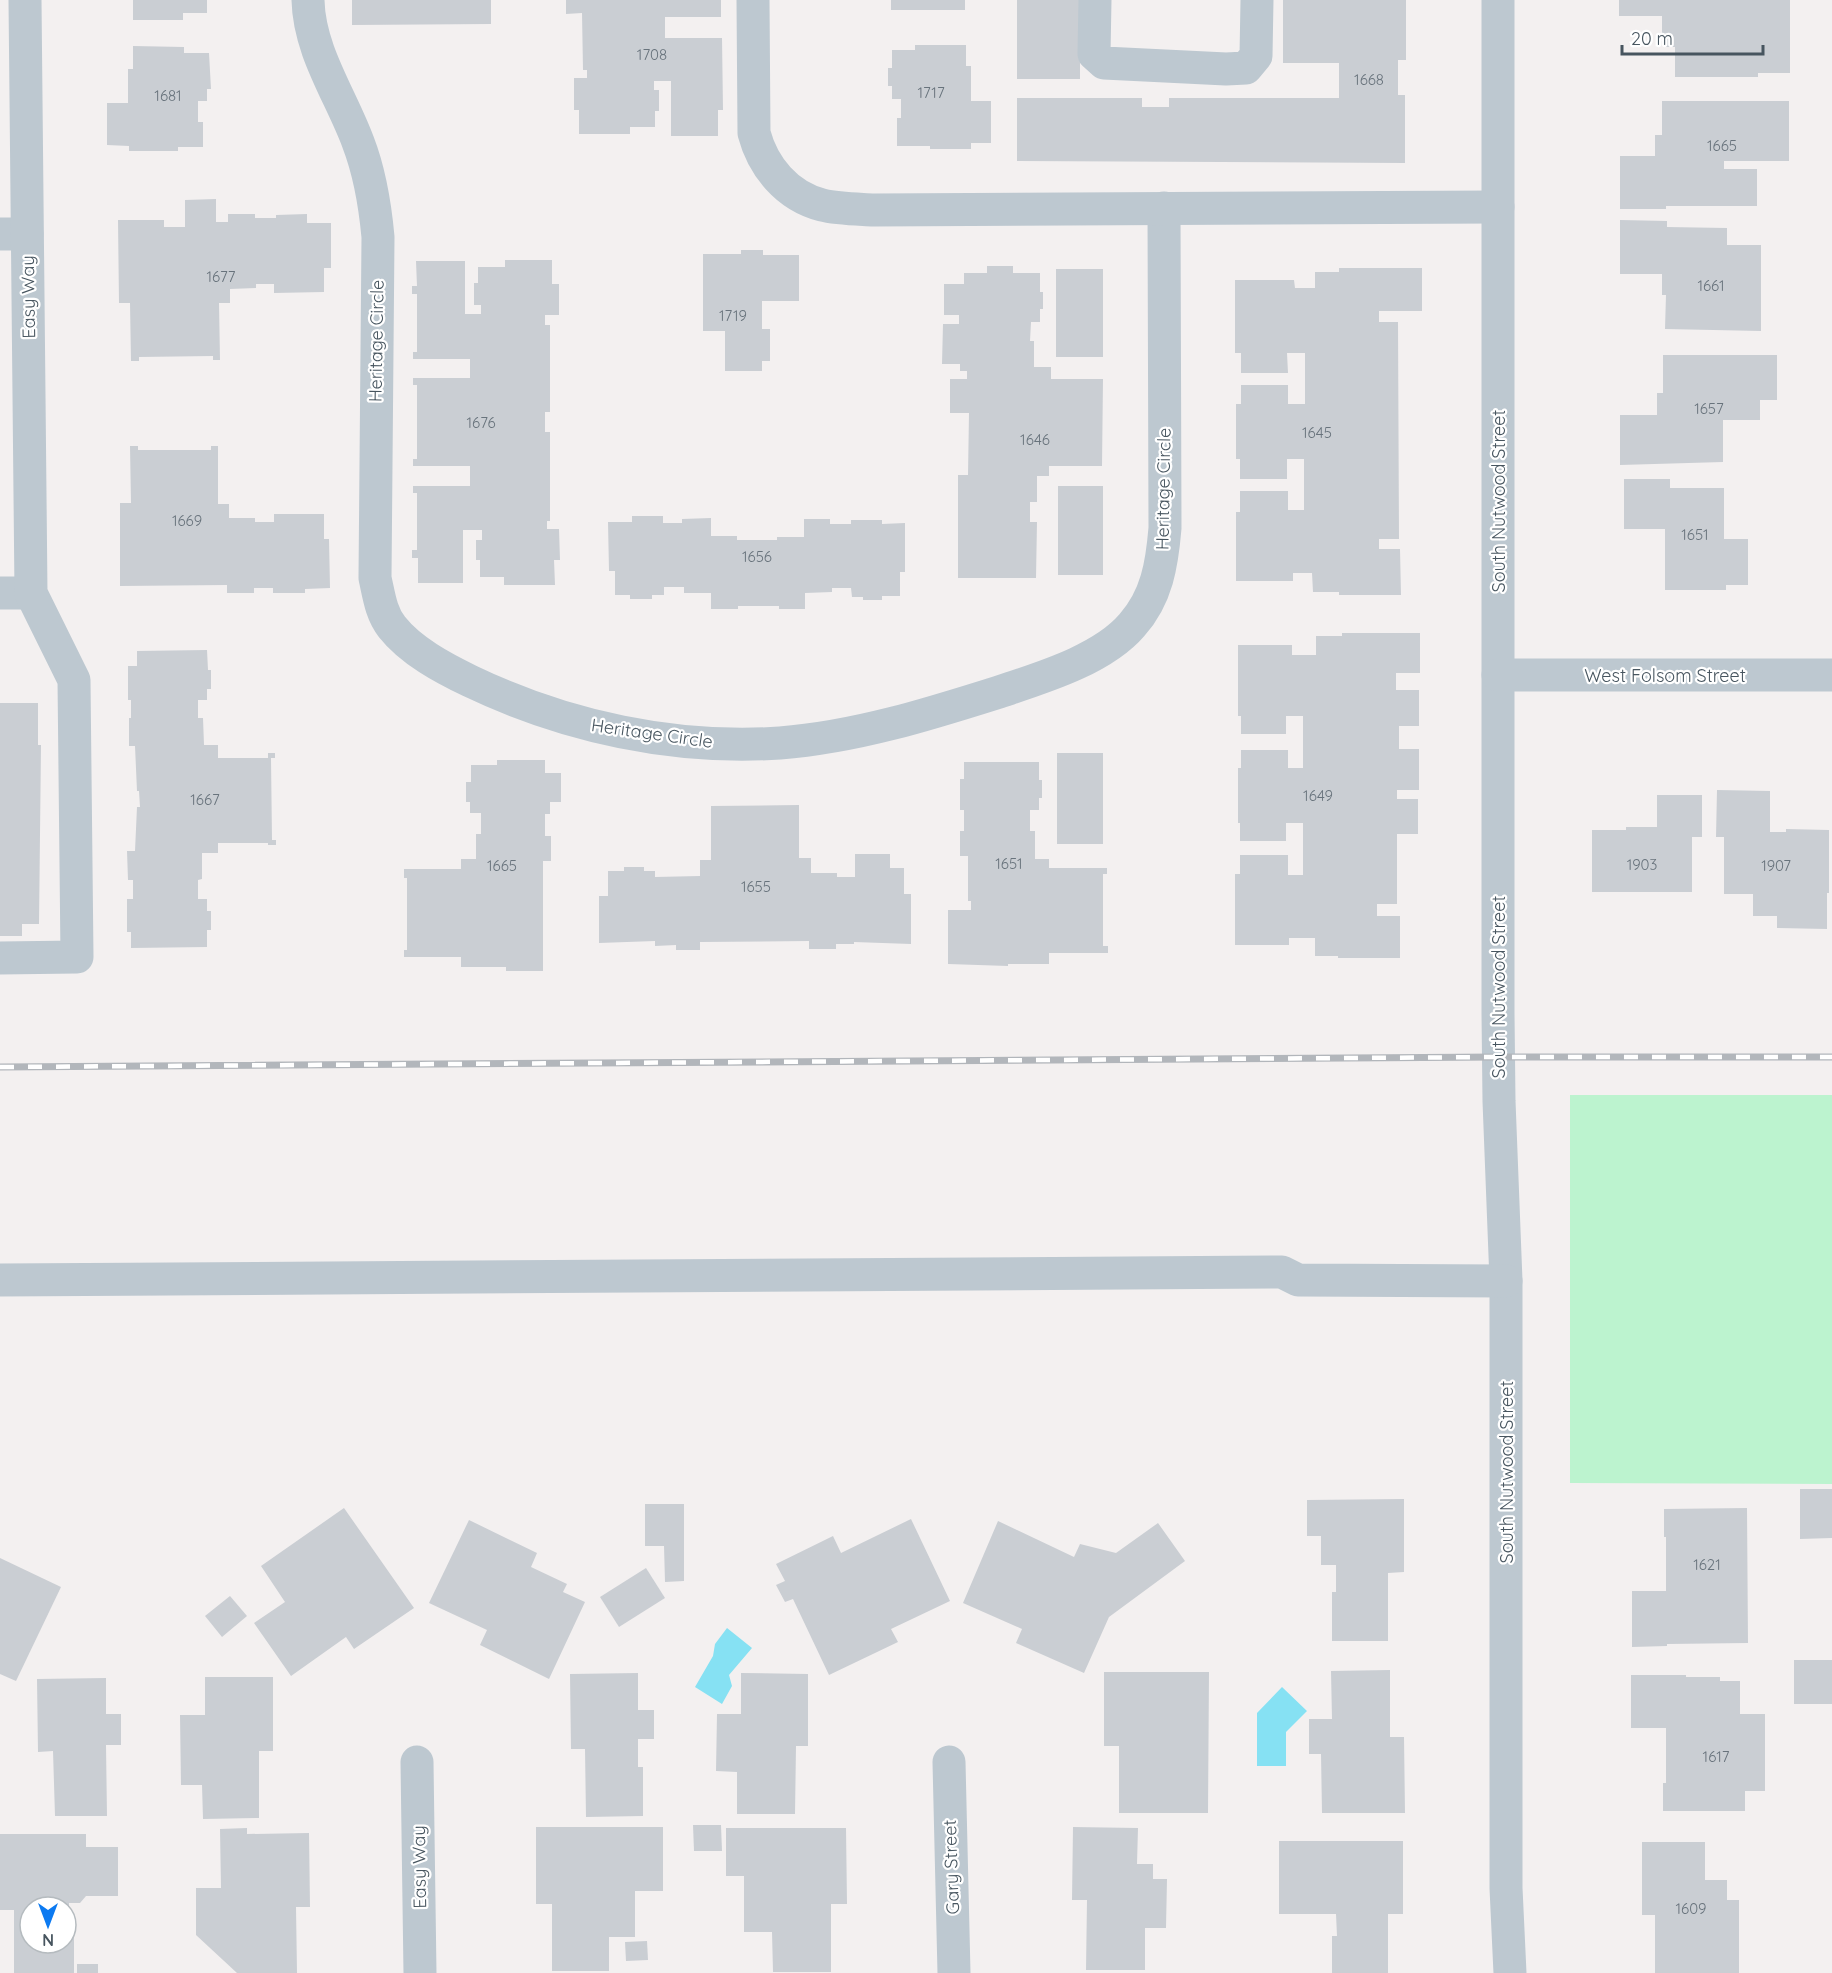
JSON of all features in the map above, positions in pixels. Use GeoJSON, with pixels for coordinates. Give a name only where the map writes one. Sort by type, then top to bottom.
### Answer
{"type":"FeatureCollection","features":[{"type":"Feature","properties":{"kind":"street","name":"Easy Way"},"geometry":{"type":"LineString","coordinates":[[16,593],[14,234],[25,0]]}},
{"type":"Feature","properties":{"kind":"street","name":"Heritage Circle"},"geometry":{"type":"LineString","coordinates":[[308,0],[315,43],[358,142],[369,174],[375,209],[378,237],[375,578],[381,606],[392,627],[409,644],[433,661],[509,700],[561,718],[615,731],[670,740],[747,743],[833,736],[886,726],[1014,687],[1088,658],[1110,645],[1131,627],[1144,609],[1155,588],[1162,563],[1165,528],[1164,208]]}},
{"type":"Feature","properties":{"kind":"street"},"geometry":{"type":"LineString","coordinates":[[753,0],[754,133],[759,151],[768,167],[780,181],[799,195],[822,205],[874,210],[1498,207]]}},
{"type":"Feature","properties":{"kind":"street"},"geometry":{"type":"LineString","coordinates":[[1095,0],[1094,54],[1104,63],[1226,69],[1246,68],[1257,56],[1257,0]]}},
{"type":"Feature","properties":{"kind":"street","name":"South Nutwood Street"},"geometry":{"type":"LineString","coordinates":[[1498,0],[1499,1101],[1506,1281],[1506,1876],[1510,1973]]}},
{"type":"Feature","properties":{"kind":"street"},"geometry":{"type":"LineString","coordinates":[[0,958],[77,957],[74,680],[16,593]]}},
{"type":"Feature","properties":{"kind":"street","name":"West Folsom Street"},"geometry":{"type":"LineString","coordinates":[[1498,675],[1832,675]]}},
{"type":"Feature","properties":{"kind":"street"},"geometry":{"type":"LineString","coordinates":[[0,1280],[1282,1272],[1298,1280],[1506,1281]]}},
{"type":"Feature","properties":{"kind":"street","name":"Easy Way"},"geometry":{"type":"LineString","coordinates":[[417,1762],[420,1973]]}},
{"type":"Feature","properties":{"kind":"street","name":"Gary Street"},"geometry":{"type":"LineString","coordinates":[[949,1762],[954,1973]]}},
{"type":"Feature","properties":{"kind":"green space"},"geometry":{"type":"Polygon","coordinates":[[[1570,1095],[1832,1095],[1832,1484],[1570,1483],[1570,1095]]]}},
{"type":"Feature","properties":{"kind":"water"},"geometry":{"type":"Polygon","coordinates":[[[727,1628],[752,1648],[729,1675],[732,1686],[722,1704],[695,1687],[713,1656],[715,1644],[727,1628]]]}},
{"type":"Feature","properties":{"kind":"water"},"geometry":{"type":"Polygon","coordinates":[[[1282,1687],[1307,1711],[1286,1732],[1286,1766],[1257,1766],[1257,1713],[1282,1687]]]}},
{"type":"Feature","properties":{"kind":"building"},"geometry":{"type":"Polygon","coordinates":[[[133,0],[207,0],[207,13],[183,13],[183,20],[133,20],[133,0]]]}},
{"type":"Feature","properties":{"kind":"building"},"geometry":{"type":"Polygon","coordinates":[[[352,0],[491,0],[491,24],[352,25],[352,0]]]}},
{"type":"Feature","properties":{"kind":"building"},"geometry":{"type":"Polygon","coordinates":[[[566,0],[721,0],[721,17],[665,17],[665,38],[722,38],[723,110],[718,110],[718,136],[671,136],[671,81],[654,81],[654,90],[659,90],[659,111],[655,111],[655,127],[630,127],[630,134],[579,134],[579,110],[574,110],[574,78],[587,78],[587,70],[583,70],[582,13],[566,14],[566,0]]]}},
{"type":"Feature","properties":{"kind":"building"},"geometry":{"type":"Polygon","coordinates":[[[891,0],[965,0],[965,10],[891,10],[891,0]]]}},
{"type":"Feature","properties":{"kind":"building"},"geometry":{"type":"Polygon","coordinates":[[[1017,0],[1080,0],[1080,79],[1017,79],[1017,0]]]}},
{"type":"Feature","properties":{"kind":"building"},"geometry":{"type":"Polygon","coordinates":[[[1283,0],[1406,0],[1406,60],[1398,60],[1398,95],[1405,95],[1405,163],[1017,161],[1017,98],[1142,98],[1142,107],[1169,107],[1169,98],[1339,98],[1339,63],[1283,63],[1283,0]]]}},
{"type":"Feature","properties":{"kind":"building"},"geometry":{"type":"Polygon","coordinates":[[[1619,0],[1790,0],[1790,73],[1758,73],[1758,77],[1675,77],[1675,47],[1666,47],[1666,38],[1662,38],[1662,16],[1619,16],[1619,0]]]}},
{"type":"Feature","properties":{"kind":"building"},"geometry":{"type":"Polygon","coordinates":[[[915,45],[966,45],[966,66],[971,66],[971,101],[991,101],[991,143],[971,143],[971,149],[897,146],[897,118],[901,118],[901,99],[892,99],[892,86],[888,86],[888,68],[892,68],[892,50],[915,50],[915,45]]]}},
{"type":"Feature","properties":{"kind":"building"},"geometry":{"type":"Polygon","coordinates":[[[133,46],[184,47],[184,53],[209,53],[211,89],[207,89],[207,101],[198,101],[198,122],[203,122],[203,147],[178,147],[178,151],[129,151],[129,146],[107,145],[107,103],[128,103],[128,69],[133,69],[133,46]]]}},
{"type":"Feature","properties":{"kind":"building"},"geometry":{"type":"Polygon","coordinates":[[[1662,101],[1789,101],[1789,161],[1724,161],[1724,169],[1757,169],[1757,206],[1666,206],[1666,209],[1620,209],[1620,156],[1655,156],[1655,135],[1662,135],[1662,101]]]}},
{"type":"Feature","properties":{"kind":"building"},"geometry":{"type":"Polygon","coordinates":[[[216,199],[216,222],[228,222],[228,214],[255,214],[255,218],[276,218],[276,215],[307,214],[307,223],[331,223],[331,268],[324,268],[324,292],[274,293],[274,284],[256,284],[256,288],[230,289],[230,303],[219,303],[220,360],[213,360],[213,356],[139,357],[139,361],[131,361],[130,303],[119,303],[118,220],[164,220],[164,227],[185,227],[185,200],[216,199]]]}},
{"type":"Feature","properties":{"kind":"building"},"geometry":{"type":"Polygon","coordinates":[[[1620,220],[1667,221],[1667,227],[1727,228],[1727,245],[1761,245],[1761,331],[1665,329],[1666,295],[1662,295],[1662,274],[1620,274],[1620,220]]]}},
{"type":"Feature","properties":{"kind":"building"},"geometry":{"type":"Polygon","coordinates":[[[741,250],[763,250],[763,255],[799,255],[799,301],[762,301],[762,329],[770,329],[770,361],[762,361],[762,371],[725,371],[725,331],[703,331],[703,254],[741,254],[741,250]]]}},
{"type":"Feature","properties":{"kind":"building"},"geometry":{"type":"Polygon","coordinates":[[[505,260],[552,260],[552,284],[559,284],[559,315],[545,315],[545,325],[550,325],[550,412],[545,412],[545,432],[550,432],[550,521],[547,521],[547,529],[559,529],[560,560],[554,560],[555,585],[504,585],[504,577],[480,577],[480,560],[476,560],[476,540],[482,540],[482,530],[463,530],[463,583],[418,583],[418,558],[412,558],[412,550],[417,550],[417,493],[413,493],[413,486],[470,486],[470,466],[413,466],[413,459],[417,459],[417,385],[413,385],[413,378],[470,378],[470,359],[413,359],[413,352],[417,352],[417,294],[412,294],[412,286],[417,286],[416,261],[465,261],[465,314],[481,314],[481,305],[474,305],[474,283],[478,283],[478,267],[505,267],[505,260]]]}},
{"type":"Feature","properties":{"kind":"building"},"geometry":{"type":"Polygon","coordinates":[[[987,266],[1013,266],[1013,273],[1040,273],[1043,309],[1040,309],[1040,322],[1031,322],[1030,341],[1034,341],[1034,367],[1051,367],[1051,379],[1103,379],[1102,466],[1049,466],[1049,476],[1037,476],[1037,502],[1030,502],[1030,522],[1037,522],[1036,578],[958,578],[958,475],[968,475],[969,413],[950,413],[950,379],[967,379],[967,371],[960,371],[960,364],[942,364],[943,324],[959,324],[959,315],[944,315],[944,284],[964,284],[964,273],[987,273],[987,266]]]}},
{"type":"Feature","properties":{"kind":"building"},"geometry":{"type":"Polygon","coordinates":[[[1339,268],[1422,268],[1422,311],[1379,311],[1379,322],[1398,322],[1399,539],[1379,539],[1379,549],[1400,549],[1401,595],[1339,595],[1339,592],[1313,592],[1312,573],[1293,573],[1293,581],[1236,581],[1236,512],[1240,512],[1240,491],[1288,491],[1288,510],[1304,510],[1304,459],[1287,459],[1287,479],[1240,479],[1240,459],[1236,459],[1236,404],[1241,404],[1241,385],[1288,385],[1288,404],[1305,404],[1305,353],[1287,353],[1288,373],[1241,373],[1241,353],[1235,353],[1235,280],[1294,280],[1295,288],[1315,288],[1315,272],[1339,272],[1339,268]]]}},
{"type":"Feature","properties":{"kind":"building"},"geometry":{"type":"Polygon","coordinates":[[[1056,269],[1103,269],[1103,357],[1056,357],[1056,269]]]}},
{"type":"Feature","properties":{"kind":"building"},"geometry":{"type":"Polygon","coordinates":[[[1663,355],[1777,355],[1777,400],[1760,400],[1760,420],[1723,420],[1723,462],[1620,465],[1620,415],[1657,415],[1657,393],[1663,393],[1663,355]]]}},
{"type":"Feature","properties":{"kind":"building"},"geometry":{"type":"Polygon","coordinates":[[[130,446],[138,446],[138,450],[211,450],[211,446],[218,446],[218,504],[229,504],[229,518],[255,518],[255,522],[274,522],[274,514],[324,514],[324,539],[329,539],[330,588],[305,589],[305,593],[273,593],[273,588],[254,588],[254,593],[227,593],[227,585],[120,586],[120,503],[131,503],[130,446]]]}},
{"type":"Feature","properties":{"kind":"building"},"geometry":{"type":"Polygon","coordinates":[[[1624,479],[1670,479],[1670,488],[1724,488],[1724,539],[1748,539],[1748,585],[1726,585],[1726,590],[1665,590],[1665,529],[1624,529],[1624,479]]]}},
{"type":"Feature","properties":{"kind":"building"},"geometry":{"type":"Polygon","coordinates":[[[1058,486],[1103,486],[1103,575],[1058,575],[1058,486]]]}},
{"type":"Feature","properties":{"kind":"building"},"geometry":{"type":"Polygon","coordinates":[[[632,516],[663,516],[663,523],[682,523],[682,519],[711,518],[711,536],[737,536],[737,540],[804,537],[804,519],[830,519],[830,524],[851,524],[851,520],[882,520],[882,524],[905,523],[905,572],[900,572],[900,596],[882,596],[882,600],[863,600],[863,597],[852,597],[851,588],[832,588],[832,592],[805,593],[805,609],[779,609],[779,606],[738,606],[738,609],[711,609],[711,593],[684,593],[684,587],[664,587],[664,595],[652,595],[652,599],[630,599],[630,595],[615,595],[615,571],[609,571],[608,522],[632,522],[632,516]]]}},
{"type":"Feature","properties":{"kind":"building"},"geometry":{"type":"Polygon","coordinates":[[[1342,633],[1420,633],[1420,673],[1396,673],[1396,690],[1419,690],[1419,726],[1399,726],[1399,749],[1419,749],[1419,790],[1397,790],[1397,799],[1418,799],[1418,834],[1397,834],[1397,904],[1377,904],[1377,916],[1400,916],[1400,958],[1315,956],[1315,938],[1289,938],[1289,945],[1235,945],[1235,874],[1240,874],[1240,855],[1288,855],[1288,875],[1303,875],[1303,823],[1286,823],[1286,841],[1240,841],[1238,768],[1241,768],[1241,750],[1288,750],[1288,768],[1303,768],[1303,716],[1286,716],[1286,734],[1241,734],[1241,716],[1238,716],[1238,645],[1292,645],[1292,655],[1316,655],[1316,636],[1342,636],[1342,633]]]}},
{"type":"Feature","properties":{"kind":"building"},"geometry":{"type":"Polygon","coordinates":[[[207,650],[208,670],[211,670],[211,689],[207,689],[207,700],[198,700],[198,718],[203,718],[204,745],[218,745],[218,758],[268,758],[268,753],[275,753],[275,758],[271,758],[272,840],[276,840],[276,845],[218,843],[218,853],[202,853],[202,879],[198,880],[198,899],[207,899],[207,911],[211,911],[211,930],[207,930],[207,947],[131,948],[131,932],[127,932],[127,899],[133,899],[133,880],[128,880],[127,851],[135,851],[137,807],[140,807],[135,746],[129,746],[131,700],[128,700],[128,666],[137,666],[137,651],[207,650]]]}},
{"type":"Feature","properties":{"kind":"building"},"geometry":{"type":"Polygon","coordinates":[[[0,703],[38,703],[38,745],[41,745],[39,924],[22,924],[22,936],[0,936],[0,703]]]}},
{"type":"Feature","properties":{"kind":"building"},"geometry":{"type":"Polygon","coordinates":[[[1057,753],[1103,753],[1103,844],[1057,844],[1057,753]]]}},
{"type":"Feature","properties":{"kind":"building"},"geometry":{"type":"Polygon","coordinates":[[[497,760],[545,760],[545,773],[561,773],[561,802],[550,802],[550,814],[545,814],[545,836],[551,836],[551,861],[543,861],[543,971],[506,971],[506,967],[461,967],[461,957],[404,957],[404,950],[407,950],[407,878],[404,878],[404,869],[461,869],[461,859],[476,859],[476,834],[481,834],[481,813],[470,813],[470,802],[466,802],[466,782],[471,782],[471,765],[497,765],[497,760]]]}},
{"type":"Feature","properties":{"kind":"building"},"geometry":{"type":"Polygon","coordinates":[[[964,762],[1039,762],[1042,798],[1039,798],[1039,810],[1030,810],[1030,831],[1035,831],[1035,859],[1049,859],[1049,868],[1107,868],[1107,874],[1103,874],[1103,946],[1108,946],[1108,953],[1049,953],[1049,964],[1008,964],[1008,966],[948,964],[948,910],[971,910],[971,901],[968,901],[968,856],[960,856],[960,831],[964,831],[964,810],[960,810],[960,779],[964,779],[964,762]]]}},
{"type":"Feature","properties":{"kind":"building"},"geometry":{"type":"Polygon","coordinates":[[[1717,790],[1770,791],[1770,832],[1786,832],[1786,829],[1829,830],[1827,929],[1777,928],[1777,916],[1753,916],[1753,894],[1724,894],[1724,837],[1716,837],[1717,790]]]}},
{"type":"Feature","properties":{"kind":"building"},"geometry":{"type":"Polygon","coordinates":[[[1657,795],[1702,795],[1702,837],[1692,837],[1692,892],[1592,892],[1592,830],[1657,827],[1657,795]]]}},
{"type":"Feature","properties":{"kind":"building"},"geometry":{"type":"Polygon","coordinates":[[[799,805],[799,858],[811,858],[811,873],[837,873],[837,877],[855,877],[855,854],[890,854],[890,868],[904,868],[904,894],[911,894],[911,944],[854,942],[854,944],[836,944],[836,949],[809,949],[809,941],[700,942],[700,950],[676,950],[676,945],[655,946],[655,941],[599,943],[599,896],[608,896],[608,871],[624,871],[624,867],[644,867],[644,871],[655,871],[655,877],[700,876],[700,860],[711,860],[711,806],[799,805]]]}},
{"type":"Feature","properties":{"kind":"building"},"geometry":{"type":"Polygon","coordinates":[[[1800,1489],[1832,1489],[1832,1538],[1800,1539],[1800,1489]]]}},
{"type":"Feature","properties":{"kind":"building"},"geometry":{"type":"Polygon","coordinates":[[[1404,1499],[1404,1572],[1388,1573],[1388,1641],[1332,1641],[1332,1592],[1336,1592],[1336,1565],[1321,1565],[1321,1536],[1307,1536],[1307,1500],[1404,1499]]]}},
{"type":"Feature","properties":{"kind":"building"},"geometry":{"type":"Polygon","coordinates":[[[645,1504],[684,1504],[684,1581],[665,1582],[664,1546],[645,1546],[645,1504]]]}},
{"type":"Feature","properties":{"kind":"building"},"geometry":{"type":"Polygon","coordinates":[[[344,1508],[414,1608],[354,1649],[346,1637],[291,1676],[254,1623],[285,1602],[261,1566],[344,1508]]]}},
{"type":"Feature","properties":{"kind":"building"},"geometry":{"type":"Polygon","coordinates":[[[1747,1508],[1748,1643],[1632,1647],[1632,1591],[1666,1591],[1664,1509],[1747,1508]]]}},
{"type":"Feature","properties":{"kind":"building"},"geometry":{"type":"Polygon","coordinates":[[[911,1519],[950,1601],[891,1629],[898,1642],[829,1675],[793,1599],[785,1602],[776,1585],[785,1581],[776,1564],[833,1536],[841,1553],[911,1519]]]}},
{"type":"Feature","properties":{"kind":"building"},"geometry":{"type":"Polygon","coordinates":[[[469,1520],[537,1553],[531,1567],[567,1584],[563,1592],[585,1602],[549,1679],[480,1645],[487,1630],[429,1603],[469,1520]]]}},
{"type":"Feature","properties":{"kind":"building"},"geometry":{"type":"Polygon","coordinates":[[[998,1521],[1074,1557],[1080,1544],[1116,1553],[1158,1523],[1185,1561],[1109,1617],[1084,1673],[1016,1643],[1022,1629],[963,1603],[998,1521]]]}},
{"type":"Feature","properties":{"kind":"building"},"geometry":{"type":"Polygon","coordinates":[[[0,1558],[61,1587],[16,1681],[0,1674],[0,1558]]]}},
{"type":"Feature","properties":{"kind":"building"},"geometry":{"type":"Polygon","coordinates":[[[646,1568],[665,1598],[619,1627],[600,1597],[646,1568]]]}},
{"type":"Feature","properties":{"kind":"building"},"geometry":{"type":"Polygon","coordinates":[[[230,1596],[247,1616],[222,1637],[205,1616],[230,1596]]]}},
{"type":"Feature","properties":{"kind":"building"},"geometry":{"type":"Polygon","coordinates":[[[1794,1660],[1832,1660],[1832,1704],[1794,1704],[1794,1660]]]}},
{"type":"Feature","properties":{"kind":"building"},"geometry":{"type":"Polygon","coordinates":[[[1390,1670],[1390,1737],[1404,1737],[1405,1813],[1322,1813],[1321,1754],[1309,1754],[1309,1719],[1332,1719],[1331,1671],[1390,1670]]]}},
{"type":"Feature","properties":{"kind":"building"},"geometry":{"type":"Polygon","coordinates":[[[1104,1672],[1209,1672],[1208,1813],[1119,1813],[1119,1746],[1104,1746],[1104,1672]]]}},
{"type":"Feature","properties":{"kind":"building"},"geometry":{"type":"Polygon","coordinates":[[[638,1673],[638,1710],[654,1710],[654,1739],[638,1739],[638,1767],[643,1767],[643,1816],[586,1817],[585,1749],[571,1749],[570,1674],[638,1673]]]}},
{"type":"Feature","properties":{"kind":"building"},"geometry":{"type":"Polygon","coordinates":[[[741,1673],[808,1674],[808,1746],[796,1746],[795,1814],[737,1814],[737,1772],[716,1771],[717,1714],[741,1714],[741,1673]]]}},
{"type":"Feature","properties":{"kind":"building"},"geometry":{"type":"Polygon","coordinates":[[[1631,1675],[1686,1675],[1686,1677],[1720,1677],[1720,1681],[1740,1681],[1740,1714],[1765,1714],[1765,1791],[1745,1791],[1745,1811],[1663,1811],[1663,1783],[1666,1783],[1666,1728],[1631,1728],[1631,1675]]]}},
{"type":"Feature","properties":{"kind":"building"},"geometry":{"type":"Polygon","coordinates":[[[205,1677],[273,1677],[273,1751],[259,1751],[259,1818],[203,1819],[202,1785],[181,1785],[180,1715],[205,1715],[205,1677]]]}},
{"type":"Feature","properties":{"kind":"building"},"geometry":{"type":"Polygon","coordinates":[[[106,1678],[106,1714],[121,1714],[121,1745],[106,1745],[107,1816],[55,1816],[53,1751],[38,1752],[37,1679],[106,1678]]]}},
{"type":"Feature","properties":{"kind":"building"},"geometry":{"type":"Polygon","coordinates":[[[693,1825],[721,1825],[722,1851],[694,1851],[693,1825]]]}},
{"type":"Feature","properties":{"kind":"building"},"geometry":{"type":"Polygon","coordinates":[[[536,1827],[663,1827],[663,1891],[635,1891],[635,1937],[609,1937],[609,1971],[552,1971],[552,1904],[536,1904],[536,1827]]]}},
{"type":"Feature","properties":{"kind":"building"},"geometry":{"type":"Polygon","coordinates":[[[1073,1827],[1138,1828],[1137,1864],[1153,1864],[1153,1879],[1167,1879],[1166,1928],[1145,1928],[1145,1970],[1086,1970],[1087,1900],[1072,1900],[1073,1827]]]}},
{"type":"Feature","properties":{"kind":"building"},"geometry":{"type":"Polygon","coordinates":[[[247,1828],[247,1834],[309,1833],[310,1907],[296,1907],[297,1973],[237,1973],[196,1935],[196,1888],[221,1888],[220,1829],[247,1828]]]}},
{"type":"Feature","properties":{"kind":"building"},"geometry":{"type":"Polygon","coordinates":[[[726,1828],[846,1828],[847,1904],[831,1904],[831,1972],[773,1972],[772,1932],[744,1932],[744,1876],[726,1876],[726,1828]]]}},
{"type":"Feature","properties":{"kind":"building"},"geometry":{"type":"Polygon","coordinates":[[[0,1834],[86,1834],[86,1847],[118,1847],[118,1896],[86,1896],[78,1903],[78,1895],[18,1895],[18,1955],[74,1955],[74,1973],[14,1973],[14,1910],[0,1910],[0,1834]]]}},
{"type":"Feature","properties":{"kind":"building"},"geometry":{"type":"Polygon","coordinates":[[[1279,1841],[1403,1841],[1403,1914],[1388,1914],[1388,1973],[1332,1973],[1332,1936],[1337,1936],[1336,1914],[1279,1914],[1279,1841]]]}},
{"type":"Feature","properties":{"kind":"building"},"geometry":{"type":"Polygon","coordinates":[[[1642,1842],[1705,1842],[1705,1880],[1727,1880],[1727,1900],[1739,1900],[1739,1973],[1655,1973],[1655,1915],[1642,1915],[1642,1842]]]}},
{"type":"Feature","properties":{"kind":"building"},"geometry":{"type":"Polygon","coordinates":[[[647,1941],[648,1960],[626,1961],[625,1942],[647,1941]]]}},
{"type":"Feature","properties":{"kind":"building"},"geometry":{"type":"Polygon","coordinates":[[[77,1964],[98,1964],[98,1973],[77,1973],[77,1964]]]}},
{"type":"Feature","properties":{"kind":"railway"},"geometry":{"type":"LineString","coordinates":[[0,1067],[1499,1057],[1832,1057]]}}]}
